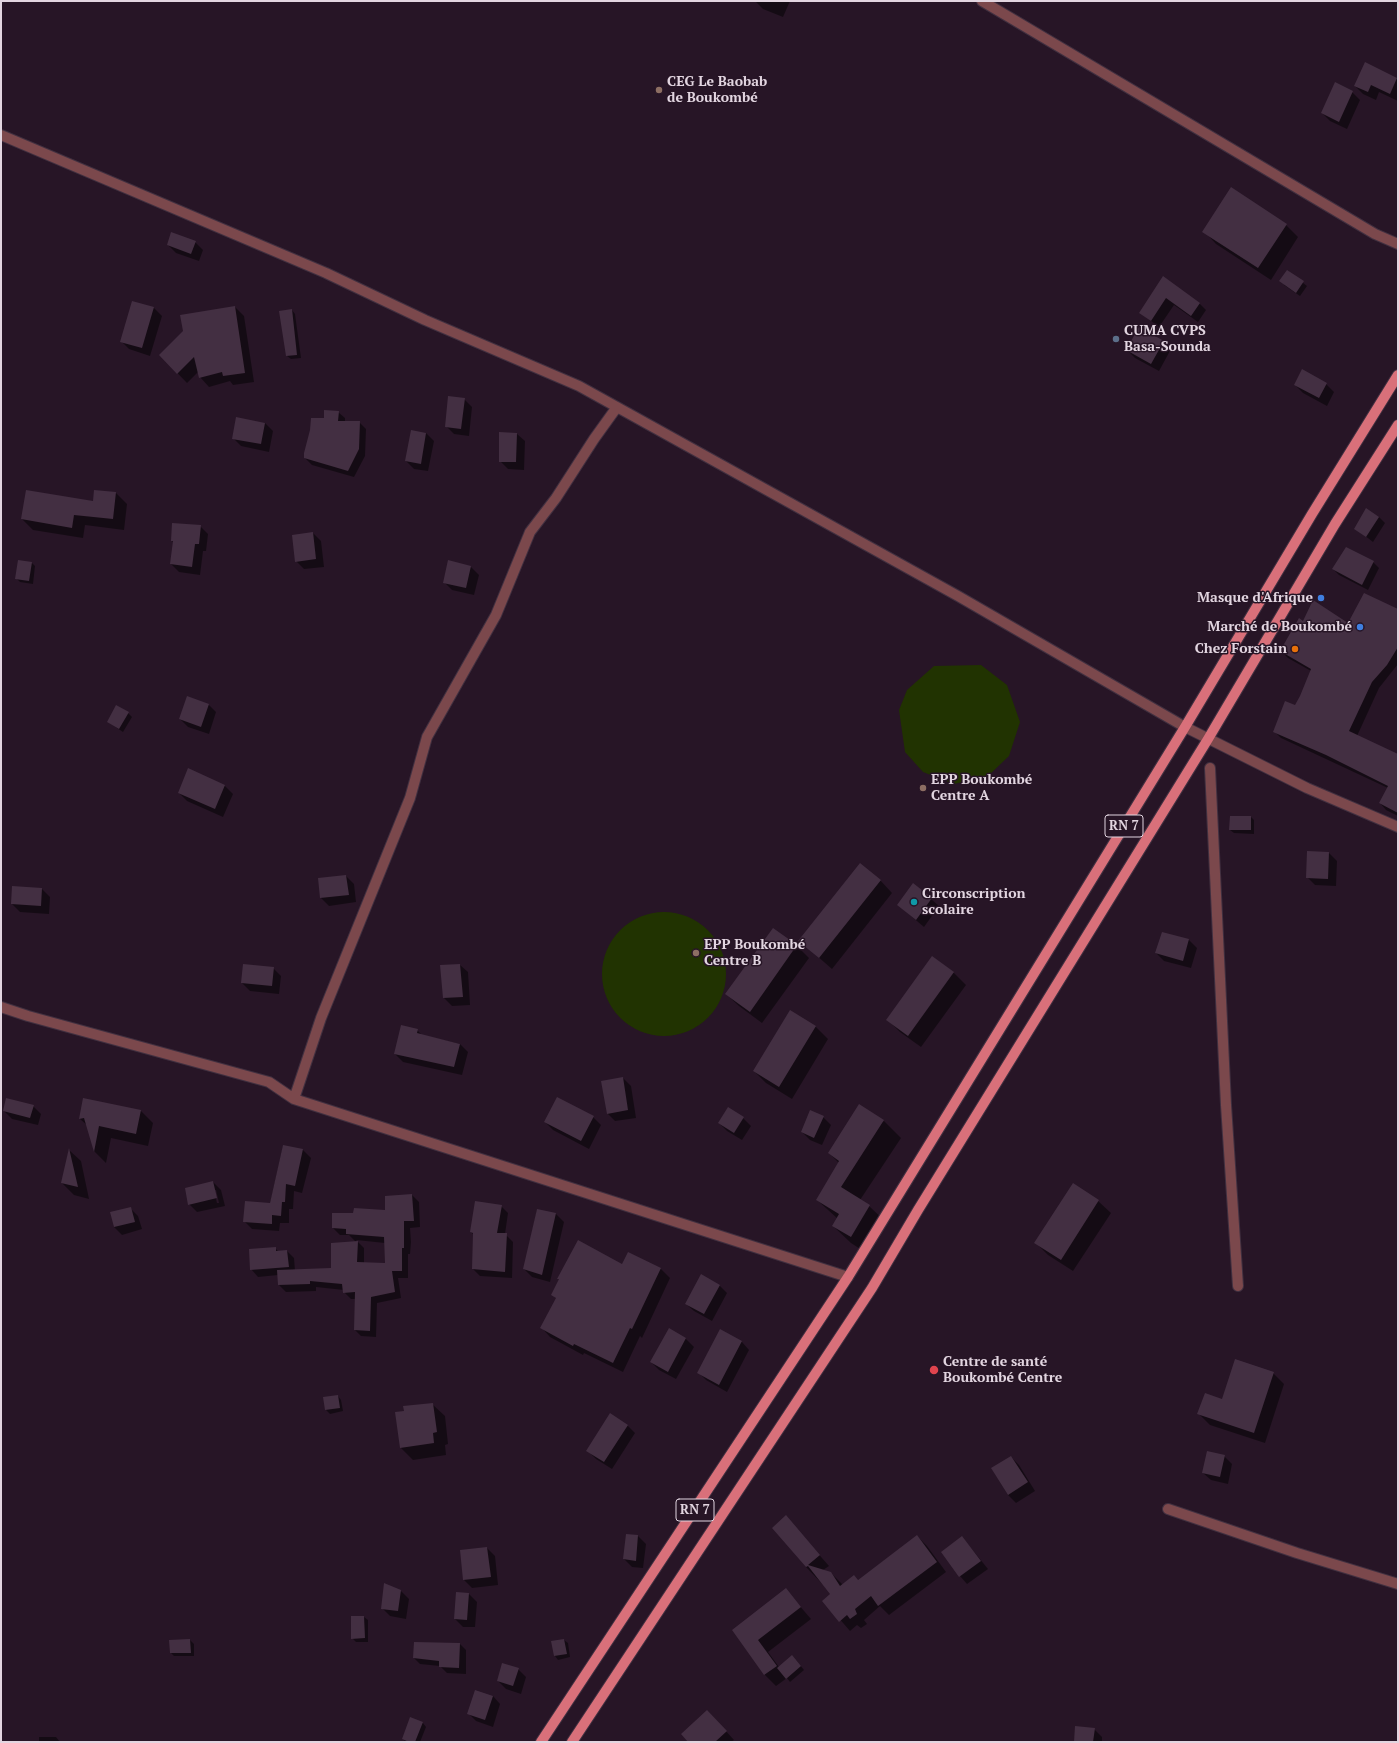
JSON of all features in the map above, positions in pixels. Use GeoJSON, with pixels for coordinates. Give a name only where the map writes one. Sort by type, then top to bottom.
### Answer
{"type":"FeatureCollection","features":[{"type":"Feature","properties":{"kind":"main road","name":"RN 7"},"geometry":{"type":"LineString","coordinates":[[541,1742],[848,1277],[1185,727],[1312,514],[1398,375]]}},
{"type":"Feature","properties":{"kind":"main road","name":"RN 7"},"geometry":{"type":"LineString","coordinates":[[572,1742],[872,1288],[922,1203],[1208,739],[1335,524],[1398,425]]}},
{"type":"Feature","properties":{"kind":"street"},"geometry":{"type":"LineString","coordinates":[[982,1],[1375,234],[1398,244]]}},
{"type":"Feature","properties":{"kind":"street"},"geometry":{"type":"LineString","coordinates":[[1,135],[326,273],[425,320],[579,386],[958,596],[1185,727],[1307,788],[1398,827]]}},
{"type":"Feature","properties":{"kind":"street"},"geometry":{"type":"LineString","coordinates":[[294,1099],[321,1018],[410,798],[427,737],[496,614],[530,532],[556,498],[594,439],[617,407]]}},
{"type":"Feature","properties":{"kind":"street"},"geometry":{"type":"LineString","coordinates":[[1210,768],[1226,1105],[1238,1286]]}},
{"type":"Feature","properties":{"kind":"street"},"geometry":{"type":"LineString","coordinates":[[1,1007],[35,1018],[269,1082],[294,1099],[848,1277]]}},
{"type":"Feature","properties":{"kind":"street"},"geometry":{"type":"LineString","coordinates":[[1168,1509],[1296,1553],[1398,1584]]}},
{"type":"Feature","properties":{"kind":"green space"},"geometry":{"type":"Polygon","coordinates":[[[981,665],[1007,685],[1020,722],[1009,756],[988,776],[954,784],[923,772],[905,752],[899,710],[907,690],[934,666],[981,665]]]}},
{"type":"Feature","properties":{"kind":"green space"},"geometry":{"type":"Polygon","coordinates":[[[664,912],[676,913],[688,917],[698,922],[708,930],[716,940],[721,950],[725,962],[725,986],[721,998],[716,1008],[708,1018],[698,1026],[688,1031],[676,1035],[664,1036],[652,1035],[640,1031],[630,1026],[620,1018],[612,1008],[607,998],[603,986],[602,974],[603,962],[607,950],[612,940],[620,930],[630,922],[640,917],[652,913],[664,912]]]}},
{"type":"Feature","properties":{"kind":"building"},"geometry":{"type":"Polygon","coordinates":[[[1365,62],[1397,78],[1390,94],[1371,85],[1368,92],[1354,86],[1365,62]]]}},
{"type":"Feature","properties":{"kind":"building"},"geometry":{"type":"Polygon","coordinates":[[[1335,82],[1353,91],[1339,122],[1321,113],[1335,82]]]}},
{"type":"Feature","properties":{"kind":"building"},"geometry":{"type":"Polygon","coordinates":[[[1231,187],[1287,224],[1258,268],[1202,232],[1231,187]]]}},
{"type":"Feature","properties":{"kind":"building"},"geometry":{"type":"Polygon","coordinates":[[[171,232],[196,241],[191,254],[167,245],[171,232]]]}},
{"type":"Feature","properties":{"kind":"building"},"geometry":{"type":"Polygon","coordinates":[[[1287,270],[1304,281],[1296,293],[1279,281],[1287,270]]]}},
{"type":"Feature","properties":{"kind":"building"},"geometry":{"type":"Polygon","coordinates":[[[1163,276],[1200,303],[1191,316],[1166,298],[1151,321],[1139,313],[1163,276]]]}},
{"type":"Feature","properties":{"kind":"building"},"geometry":{"type":"Polygon","coordinates":[[[132,301],[154,307],[142,348],[120,342],[132,301]]]}},
{"type":"Feature","properties":{"kind":"building"},"geometry":{"type":"Polygon","coordinates":[[[235,306],[245,373],[223,376],[222,372],[199,378],[194,357],[177,374],[159,355],[183,331],[180,315],[235,306]]]}},
{"type":"Feature","properties":{"kind":"building"},"geometry":{"type":"Polygon","coordinates":[[[292,309],[297,355],[286,356],[279,311],[292,309]]]}},
{"type":"Feature","properties":{"kind":"building"},"geometry":{"type":"Polygon","coordinates":[[[1139,327],[1164,341],[1151,364],[1126,350],[1139,327]]]}},
{"type":"Feature","properties":{"kind":"building"},"geometry":{"type":"Polygon","coordinates":[[[1302,369],[1327,383],[1319,398],[1294,385],[1302,369]]]}},
{"type":"Feature","properties":{"kind":"building"},"geometry":{"type":"Polygon","coordinates":[[[448,396],[465,398],[461,429],[445,427],[448,396]]]}},
{"type":"Feature","properties":{"kind":"building"},"geometry":{"type":"Polygon","coordinates":[[[324,410],[339,411],[338,421],[360,421],[359,449],[348,471],[304,458],[311,418],[324,418],[324,410]]]}},
{"type":"Feature","properties":{"kind":"building"},"geometry":{"type":"Polygon","coordinates":[[[236,417],[265,423],[261,444],[232,439],[236,417]]]}},
{"type":"Feature","properties":{"kind":"building"},"geometry":{"type":"Polygon","coordinates":[[[411,430],[426,433],[421,464],[405,461],[411,430]]]}},
{"type":"Feature","properties":{"kind":"building"},"geometry":{"type":"Polygon","coordinates":[[[499,432],[517,433],[516,462],[499,462],[499,432]]]}},
{"type":"Feature","properties":{"kind":"building"},"geometry":{"type":"Polygon","coordinates":[[[26,490],[93,501],[94,490],[116,492],[113,519],[74,515],[72,528],[21,519],[26,490]]]}},
{"type":"Feature","properties":{"kind":"building"},"geometry":{"type":"Polygon","coordinates":[[[1366,508],[1379,517],[1366,537],[1354,529],[1366,508]]]}},
{"type":"Feature","properties":{"kind":"building"},"geometry":{"type":"Polygon","coordinates":[[[172,523],[201,525],[199,544],[195,544],[192,567],[170,564],[173,541],[171,541],[172,523]]]}},
{"type":"Feature","properties":{"kind":"building"},"geometry":{"type":"Polygon","coordinates":[[[313,532],[316,559],[295,562],[292,535],[313,532]]]}},
{"type":"Feature","properties":{"kind":"building"},"geometry":{"type":"Polygon","coordinates":[[[1346,547],[1374,561],[1362,585],[1332,569],[1346,547]]]}},
{"type":"Feature","properties":{"kind":"building"},"geometry":{"type":"Polygon","coordinates":[[[18,560],[32,562],[29,581],[15,579],[18,560]]]}},
{"type":"Feature","properties":{"kind":"building"},"geometry":{"type":"Polygon","coordinates":[[[448,560],[471,566],[466,588],[443,583],[448,560]]]}},
{"type":"Feature","properties":{"kind":"building","name":"Marché de Boukombé"},"geometry":{"type":"Polygon","coordinates":[[[1364,593],[1398,609],[1398,647],[1387,665],[1372,682],[1349,731],[1398,754],[1398,813],[1379,803],[1388,786],[1326,755],[1273,732],[1285,701],[1295,705],[1311,669],[1280,651],[1299,618],[1303,621],[1313,600],[1348,623],[1364,593]]]}},
{"type":"Feature","properties":{"kind":"building"},"geometry":{"type":"Polygon","coordinates":[[[187,696],[209,704],[201,727],[179,719],[187,696]]]}},
{"type":"Feature","properties":{"kind":"building"},"geometry":{"type":"Polygon","coordinates":[[[116,705],[129,712],[119,729],[107,722],[116,705]]]}},
{"type":"Feature","properties":{"kind":"building"},"geometry":{"type":"Polygon","coordinates":[[[188,768],[225,785],[215,809],[178,793],[188,768]]]}},
{"type":"Feature","properties":{"kind":"building"},"geometry":{"type":"Polygon","coordinates":[[[1230,816],[1251,816],[1251,830],[1229,830],[1230,816]]]}},
{"type":"Feature","properties":{"kind":"building"},"geometry":{"type":"Polygon","coordinates":[[[1307,851],[1329,852],[1328,879],[1306,878],[1307,851]]]}},
{"type":"Feature","properties":{"kind":"building"},"geometry":{"type":"Polygon","coordinates":[[[860,863],[881,880],[819,958],[798,941],[860,863]]]}},
{"type":"Feature","properties":{"kind":"building"},"geometry":{"type":"Polygon","coordinates":[[[346,875],[349,895],[320,898],[318,878],[346,875]]]}},
{"type":"Feature","properties":{"kind":"building","name":"Circonscription scolaire"},"geometry":{"type":"Polygon","coordinates":[[[913,883],[932,898],[916,920],[897,905],[913,883]]]}},
{"type":"Feature","properties":{"kind":"building"},"geometry":{"type":"Polygon","coordinates":[[[12,886],[42,888],[41,906],[11,904],[12,886]]]}},
{"type":"Feature","properties":{"kind":"building"},"geometry":{"type":"Polygon","coordinates":[[[773,928],[797,945],[750,1012],[725,994],[773,928]]]}},
{"type":"Feature","properties":{"kind":"building"},"geometry":{"type":"Polygon","coordinates":[[[1162,932],[1189,939],[1183,961],[1155,953],[1162,932]]]}},
{"type":"Feature","properties":{"kind":"building"},"geometry":{"type":"Polygon","coordinates":[[[932,956],[954,972],[908,1036],[886,1020],[932,956]]]}},
{"type":"Feature","properties":{"kind":"building"},"geometry":{"type":"Polygon","coordinates":[[[243,964],[274,967],[272,986],[241,983],[243,964]]]}},
{"type":"Feature","properties":{"kind":"building"},"geometry":{"type":"Polygon","coordinates":[[[460,964],[463,997],[443,998],[440,965],[460,964]]]}},
{"type":"Feature","properties":{"kind":"building"},"geometry":{"type":"Polygon","coordinates":[[[790,1010],[816,1026],[779,1087],[753,1071],[790,1010]]]}},
{"type":"Feature","properties":{"kind":"building"},"geometry":{"type":"Polygon","coordinates":[[[401,1025],[418,1029],[417,1033],[460,1044],[454,1067],[394,1054],[401,1025]]]}},
{"type":"Feature","properties":{"kind":"building"},"geometry":{"type":"Polygon","coordinates":[[[623,1077],[628,1110],[607,1114],[601,1081],[623,1077]]]}},
{"type":"Feature","properties":{"kind":"building"},"geometry":{"type":"Polygon","coordinates":[[[557,1097],[594,1116],[581,1141],[544,1122],[557,1097]]]}},
{"type":"Feature","properties":{"kind":"building"},"geometry":{"type":"Polygon","coordinates":[[[6,1098],[34,1105],[30,1118],[3,1111],[6,1098]]]}},
{"type":"Feature","properties":{"kind":"building"},"geometry":{"type":"Polygon","coordinates":[[[83,1098],[141,1110],[136,1134],[99,1126],[94,1152],[84,1118],[79,1119],[83,1098]]]}},
{"type":"Feature","properties":{"kind":"building"},"geometry":{"type":"Polygon","coordinates":[[[859,1104],[884,1120],[841,1187],[870,1205],[851,1237],[832,1226],[839,1214],[816,1200],[839,1161],[828,1153],[859,1104]]]}},
{"type":"Feature","properties":{"kind":"building"},"geometry":{"type":"Polygon","coordinates":[[[728,1107],[744,1117],[734,1133],[718,1123],[728,1107]]]}},
{"type":"Feature","properties":{"kind":"building"},"geometry":{"type":"Polygon","coordinates":[[[810,1110],[824,1116],[814,1138],[801,1132],[810,1110]]]}},
{"type":"Feature","properties":{"kind":"building"},"geometry":{"type":"Polygon","coordinates":[[[283,1145],[303,1149],[295,1186],[286,1184],[285,1202],[282,1202],[281,1216],[272,1215],[272,1224],[243,1222],[245,1201],[270,1203],[283,1145]]]}},
{"type":"Feature","properties":{"kind":"building"},"geometry":{"type":"Polygon","coordinates":[[[69,1148],[78,1187],[61,1183],[69,1148]]]}},
{"type":"Feature","properties":{"kind":"building"},"geometry":{"type":"Polygon","coordinates":[[[213,1181],[217,1198],[188,1205],[185,1188],[213,1181]]]}},
{"type":"Feature","properties":{"kind":"building"},"geometry":{"type":"Polygon","coordinates":[[[1073,1183],[1099,1200],[1061,1260],[1034,1243],[1073,1183]]]}},
{"type":"Feature","properties":{"kind":"building"},"geometry":{"type":"Polygon","coordinates":[[[412,1194],[414,1221],[404,1221],[402,1271],[392,1271],[395,1292],[371,1297],[370,1331],[354,1330],[355,1292],[343,1293],[342,1284],[310,1281],[310,1284],[278,1285],[277,1270],[331,1268],[331,1243],[358,1241],[357,1262],[385,1263],[384,1237],[346,1234],[346,1229],[332,1228],[332,1213],[353,1213],[354,1208],[385,1210],[385,1196],[412,1194]]]}},
{"type":"Feature","properties":{"kind":"building"},"geometry":{"type":"Polygon","coordinates":[[[475,1201],[502,1205],[497,1233],[507,1233],[505,1272],[472,1269],[473,1233],[470,1232],[475,1201]]]}},
{"type":"Feature","properties":{"kind":"building"},"geometry":{"type":"Polygon","coordinates":[[[131,1207],[135,1222],[114,1227],[110,1212],[131,1207]]]}},
{"type":"Feature","properties":{"kind":"building"},"geometry":{"type":"Polygon","coordinates":[[[537,1209],[556,1213],[542,1275],[523,1269],[537,1209]]]}},
{"type":"Feature","properties":{"kind":"building"},"geometry":{"type":"Polygon","coordinates":[[[578,1240],[622,1264],[628,1252],[661,1268],[632,1329],[630,1328],[613,1363],[574,1344],[573,1346],[540,1328],[556,1298],[551,1295],[559,1279],[557,1279],[578,1240]]]}},
{"type":"Feature","properties":{"kind":"building"},"geometry":{"type":"Polygon","coordinates":[[[276,1247],[276,1251],[287,1250],[289,1267],[250,1270],[249,1249],[276,1247]]]}},
{"type":"Feature","properties":{"kind":"building"},"geometry":{"type":"Polygon","coordinates":[[[701,1274],[720,1285],[704,1314],[685,1304],[701,1274]]]}},
{"type":"Feature","properties":{"kind":"building"},"geometry":{"type":"Polygon","coordinates":[[[669,1328],[686,1338],[668,1372],[650,1362],[669,1328]]]}},
{"type":"Feature","properties":{"kind":"building"},"geometry":{"type":"Polygon","coordinates":[[[720,1329],[742,1341],[719,1385],[697,1373],[720,1329]]]}},
{"type":"Feature","properties":{"kind":"building"},"geometry":{"type":"Polygon","coordinates":[[[1235,1359],[1274,1372],[1254,1433],[1197,1414],[1205,1393],[1222,1399],[1235,1359]]]}},
{"type":"Feature","properties":{"kind":"building"},"geometry":{"type":"Polygon","coordinates":[[[338,1395],[340,1408],[325,1410],[323,1397],[338,1395]]]}},
{"type":"Feature","properties":{"kind":"building"},"geometry":{"type":"Polygon","coordinates":[[[433,1403],[437,1432],[433,1433],[434,1443],[400,1448],[395,1412],[404,1411],[403,1406],[433,1403]]]}},
{"type":"Feature","properties":{"kind":"building"},"geometry":{"type":"Polygon","coordinates":[[[610,1413],[628,1425],[604,1462],[586,1451],[610,1413]]]}},
{"type":"Feature","properties":{"kind":"building"},"geometry":{"type":"Polygon","coordinates":[[[1207,1451],[1225,1455],[1220,1477],[1202,1473],[1207,1451]]]}},
{"type":"Feature","properties":{"kind":"building"},"geometry":{"type":"Polygon","coordinates":[[[1011,1456],[1028,1482],[1008,1495],[991,1468],[1011,1456]]]}},
{"type":"Feature","properties":{"kind":"building"},"geometry":{"type":"Polygon","coordinates":[[[786,1515],[820,1555],[808,1565],[831,1572],[840,1586],[854,1575],[858,1580],[917,1535],[937,1562],[878,1606],[871,1596],[855,1609],[857,1614],[850,1619],[847,1615],[839,1622],[822,1601],[830,1594],[808,1566],[806,1567],[772,1528],[786,1515]]]}},
{"type":"Feature","properties":{"kind":"building"},"geometry":{"type":"Polygon","coordinates":[[[626,1534],[638,1535],[636,1561],[623,1559],[626,1534]]]}},
{"type":"Feature","properties":{"kind":"building"},"geometry":{"type":"Polygon","coordinates":[[[962,1536],[981,1561],[959,1577],[941,1552],[962,1536]]]}},
{"type":"Feature","properties":{"kind":"building"},"geometry":{"type":"Polygon","coordinates":[[[487,1547],[491,1577],[463,1580],[460,1550],[487,1547]]]}},
{"type":"Feature","properties":{"kind":"building"},"geometry":{"type":"Polygon","coordinates":[[[384,1583],[401,1590],[398,1611],[381,1609],[384,1583]]]}},
{"type":"Feature","properties":{"kind":"building"},"geometry":{"type":"Polygon","coordinates":[[[786,1588],[801,1607],[758,1640],[777,1666],[764,1675],[732,1630],[786,1588]]]}},
{"type":"Feature","properties":{"kind":"building"},"geometry":{"type":"Polygon","coordinates":[[[456,1592],[469,1593],[467,1620],[454,1619],[456,1592]]]}},
{"type":"Feature","properties":{"kind":"building"},"geometry":{"type":"Polygon","coordinates":[[[351,1616],[364,1616],[365,1638],[351,1639],[351,1616]]]}},
{"type":"Feature","properties":{"kind":"building"},"geometry":{"type":"Polygon","coordinates":[[[190,1639],[191,1653],[170,1653],[169,1640],[190,1639]]]}},
{"type":"Feature","properties":{"kind":"building"},"geometry":{"type":"Polygon","coordinates":[[[564,1639],[567,1654],[554,1656],[551,1641],[564,1639]]]}},
{"type":"Feature","properties":{"kind":"building"},"geometry":{"type":"Polygon","coordinates":[[[414,1642],[460,1643],[459,1668],[439,1667],[439,1661],[413,1658],[414,1642]]]}},
{"type":"Feature","properties":{"kind":"building"},"geometry":{"type":"Polygon","coordinates":[[[792,1655],[801,1666],[786,1679],[777,1668],[792,1655]]]}},
{"type":"Feature","properties":{"kind":"building"},"geometry":{"type":"Polygon","coordinates":[[[502,1663],[519,1668],[513,1686],[497,1681],[502,1663]]]}},
{"type":"Feature","properties":{"kind":"building"},"geometry":{"type":"Polygon","coordinates":[[[475,1690],[493,1696],[485,1720],[467,1714],[475,1690]]]}},
{"type":"Feature","properties":{"kind":"building"},"geometry":{"type":"Polygon","coordinates":[[[707,1710],[727,1731],[715,1742],[688,1742],[681,1734],[707,1710]]]}},
{"type":"Feature","properties":{"kind":"building"},"geometry":{"type":"Polygon","coordinates":[[[410,1717],[423,1722],[415,1742],[409,1742],[402,1739],[410,1717]]]}},
{"type":"Feature","properties":{"kind":"building"},"geometry":{"type":"Polygon","coordinates":[[[1075,1726],[1095,1728],[1093,1742],[1074,1742],[1075,1726]]]}},
{"type":"Feature","properties":{"kind":"place","name":"CEG Le Baobab de Boukombé"},"geometry":{"type":"Point","coordinates":[659,90]}},
{"type":"Feature","properties":{"kind":"place","name":"CUMA CVPS Basa-Sounda"},"geometry":{"type":"Point","coordinates":[1116,339]}},
{"type":"Feature","properties":{"kind":"place","name":"Masque d'Afrique"},"geometry":{"type":"Point","coordinates":[1321,598]}},
{"type":"Feature","properties":{"kind":"place","name":"Marché de Boukombé"},"geometry":{"type":"Point","coordinates":[1360,627]}},
{"type":"Feature","properties":{"kind":"place","name":"Chez Forstain"},"geometry":{"type":"Point","coordinates":[1295,649]}},
{"type":"Feature","properties":{"kind":"place","name":"EPP Boukombé Centre A"},"geometry":{"type":"Point","coordinates":[923,788]}},
{"type":"Feature","properties":{"kind":"place","name":"Circonscription scolaire"},"geometry":{"type":"Point","coordinates":[914,902]}},
{"type":"Feature","properties":{"kind":"place","name":"EPP Boukombé Centre B"},"geometry":{"type":"Point","coordinates":[696,953]}},
{"type":"Feature","properties":{"kind":"place","name":"Centre de santé Boukombé Centre"},"geometry":{"type":"Point","coordinates":[934,1370]}}]}
